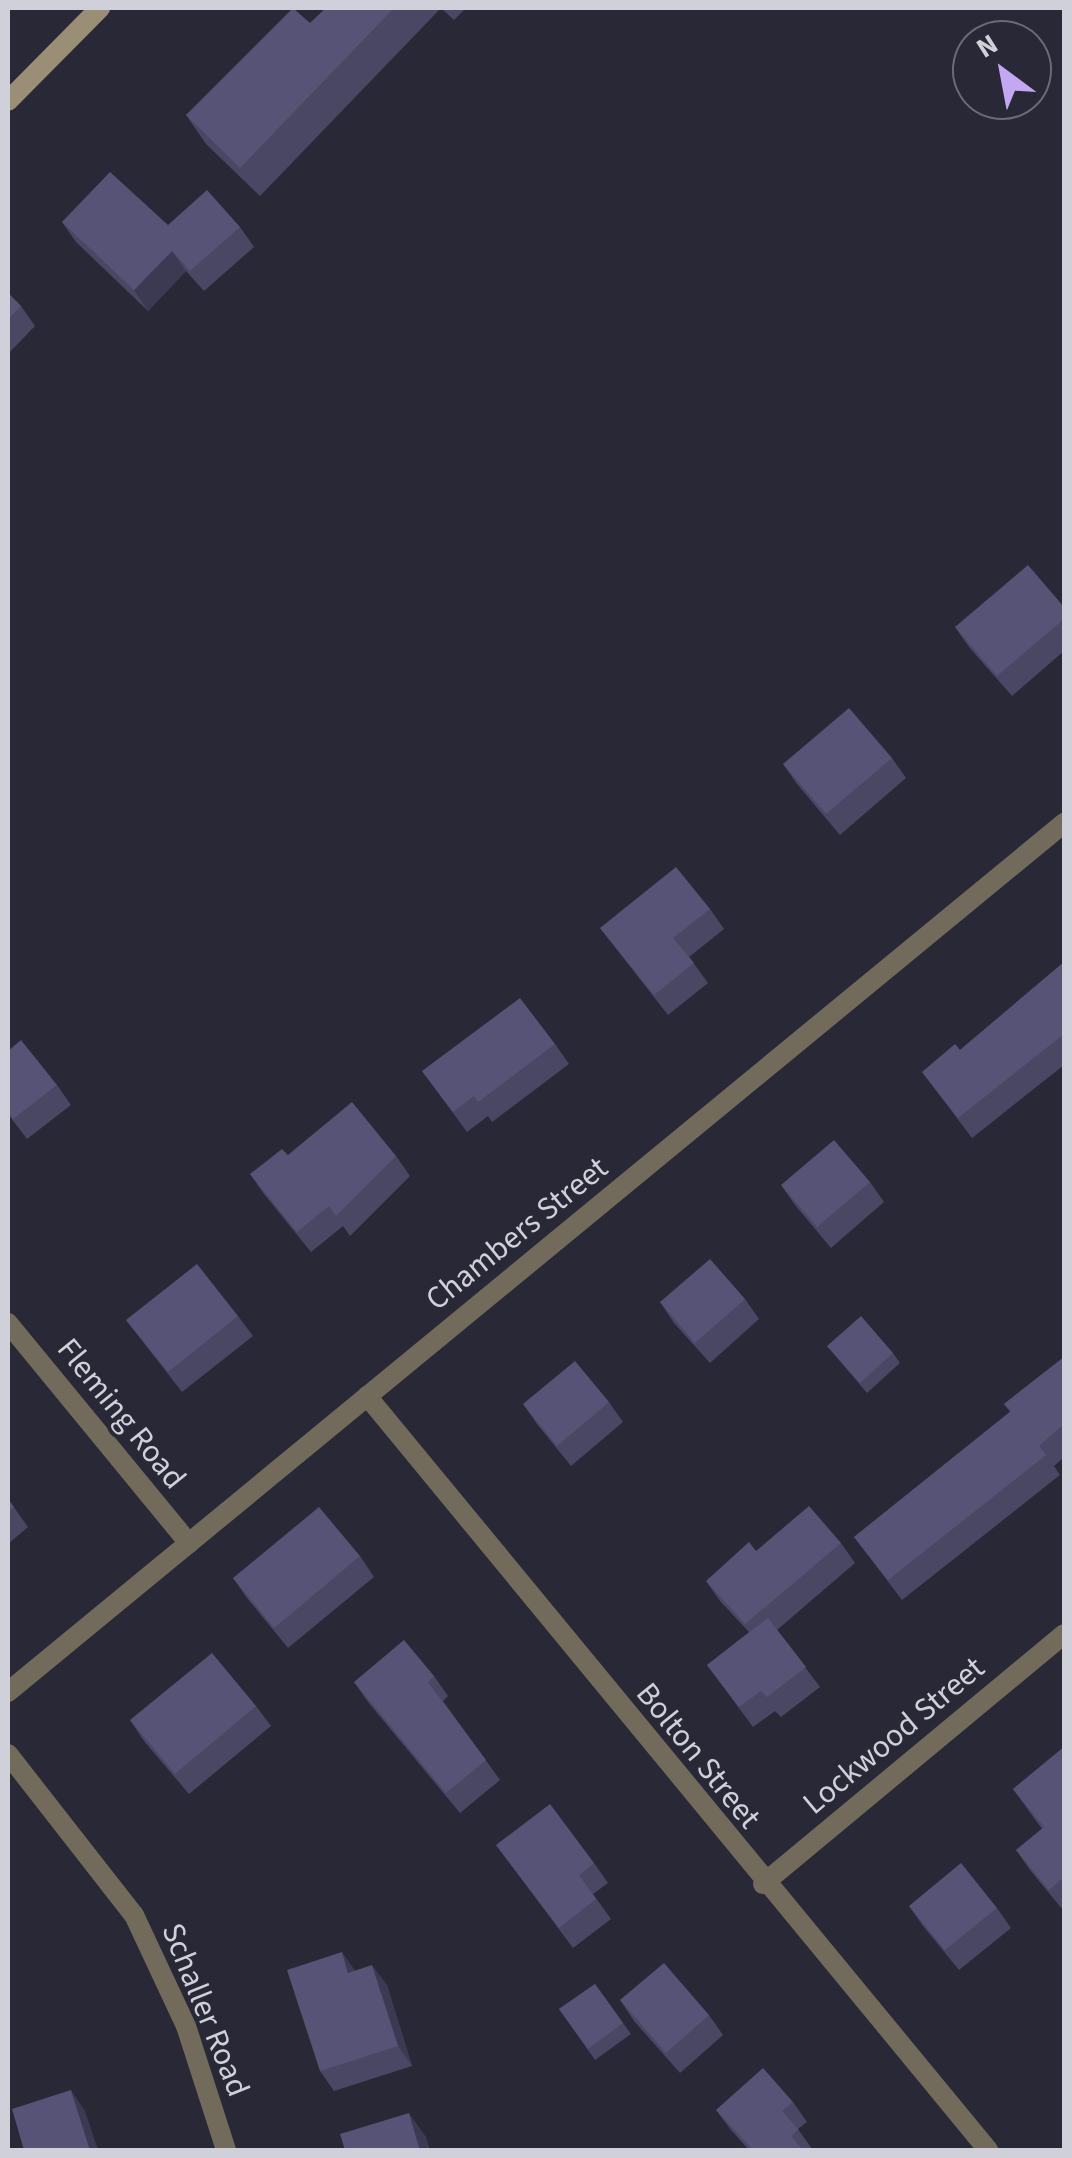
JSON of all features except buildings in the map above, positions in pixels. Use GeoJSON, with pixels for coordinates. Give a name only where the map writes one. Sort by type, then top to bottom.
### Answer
{"type":"FeatureCollection","features":[{"type":"Feature","properties":{"kind":"street"},"geometry":{"type":"LineString","coordinates":[[8,101],[100,8]]}},
{"type":"Feature","properties":{"kind":"street","name":"Chambers Street"},"geometry":{"type":"LineString","coordinates":[[8,1692],[1064,824]]}},
{"type":"Feature","properties":{"kind":"street","name":"Fleming Road"},"geometry":{"type":"LineString","coordinates":[[8,1322],[189,1543]]}},
{"type":"Feature","properties":{"kind":"street","name":"Bolton Street"},"geometry":{"type":"LineString","coordinates":[[367,1396],[763,1884],[988,2150]]}},
{"type":"Feature","properties":{"kind":"street","name":"Lockwood Street"},"geometry":{"type":"LineString","coordinates":[[763,1884],[1064,1634]]}},
{"type":"Feature","properties":{"kind":"street","name":"Schaller Road"},"geometry":{"type":"LineString","coordinates":[[8,1754],[134,1915],[186,2026],[226,2150]]}}]}
